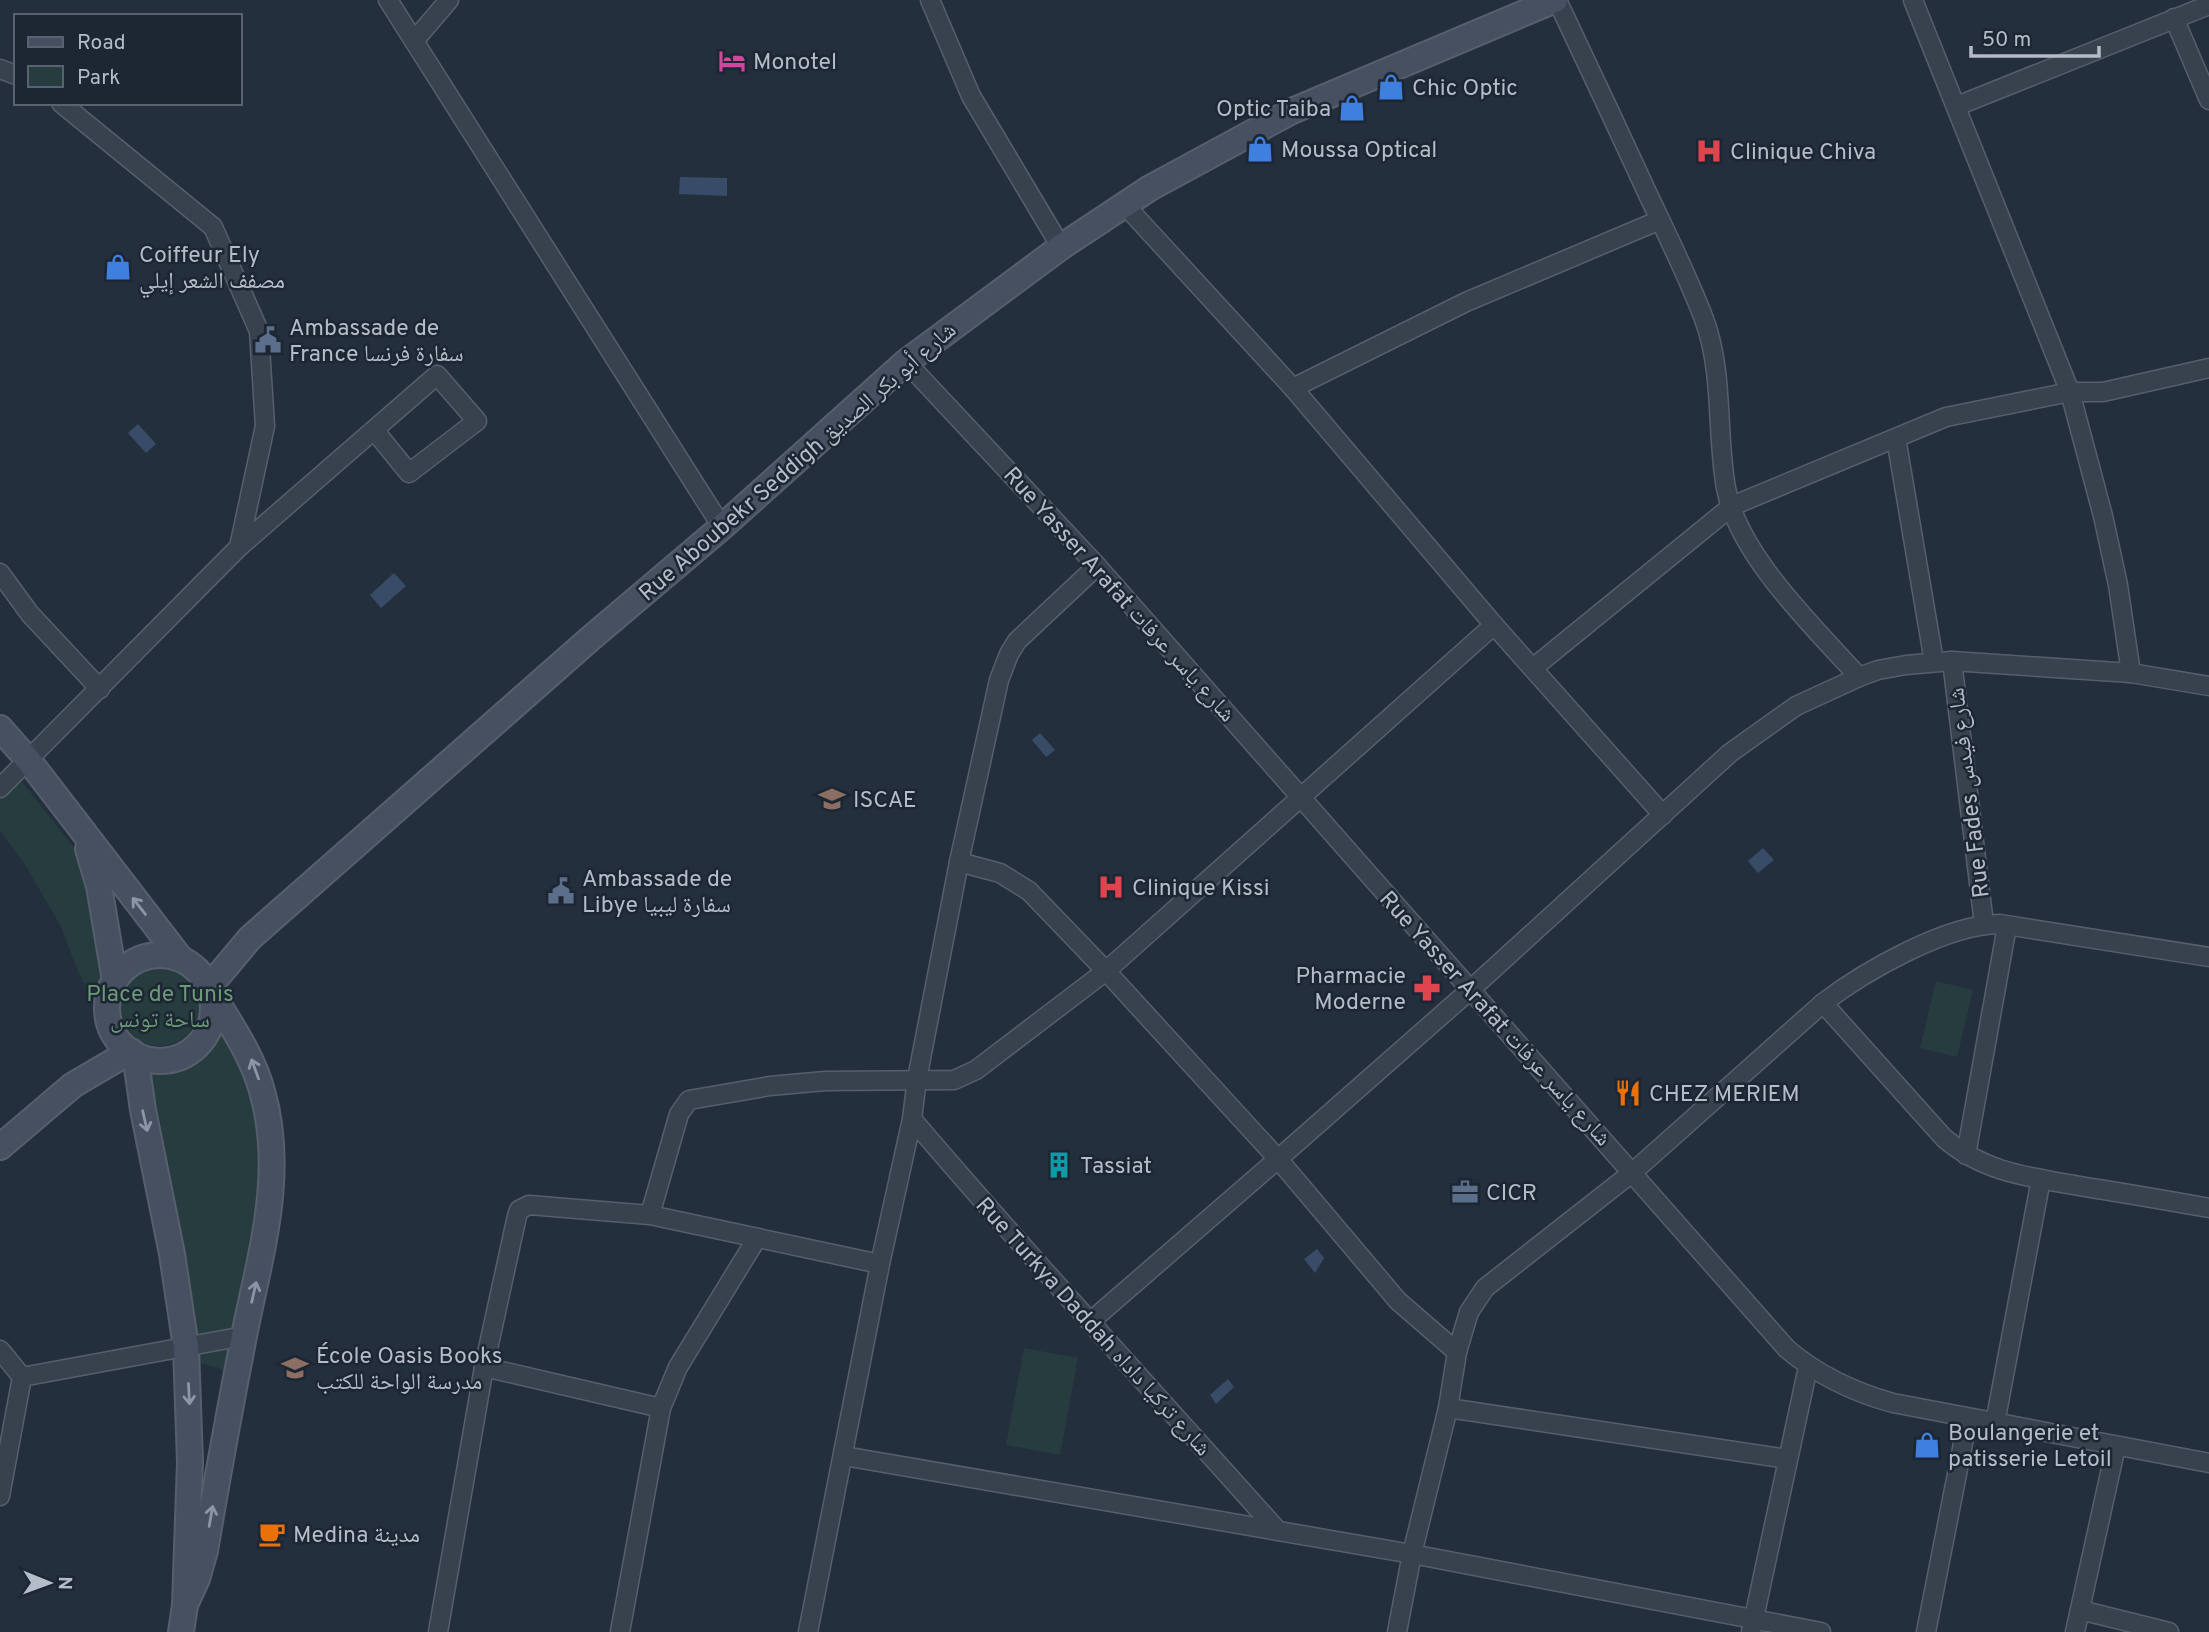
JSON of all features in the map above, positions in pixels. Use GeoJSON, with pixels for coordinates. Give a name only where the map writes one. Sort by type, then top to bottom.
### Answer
{"type":"FeatureCollection","features":[{"type":"Feature","properties":{"kind":"street"},"geometry":{"type":"LineString","coordinates":[[387,0],[722,527]]}},
{"type":"Feature","properties":{"kind":"street"},"geometry":{"type":"LineString","coordinates":[[414,41],[449,0]]}},
{"type":"Feature","properties":{"kind":"street"},"geometry":{"type":"LineString","coordinates":[[930,0],[971,96],[1061,247]]}},
{"type":"Feature","properties":{"kind":"street"},"geometry":{"type":"LineString","coordinates":[[1556,0],[1705,321],[1713,352],[1726,489],[1742,533],[1788,597],[1859,677]]}},
{"type":"Feature","properties":{"kind":"street","name":"Rue Aboubekr Seddigh شارع أبو بكر الصديق"},"geometry":{"type":"LineString","coordinates":[[199,976],[250,938],[591,638],[722,527],[906,362],[1061,247],[1185,167],[1292,111],[1556,0]]}},
{"type":"Feature","properties":{"kind":"street"},"geometry":{"type":"LineString","coordinates":[[1913,0],[2070,392],[2118,585],[2131,673]]}},
{"type":"Feature","properties":{"kind":"street"},"geometry":{"type":"LineString","coordinates":[[1957,106],[2209,5]]}},
{"type":"Feature","properties":{"kind":"street"},"geometry":{"type":"LineString","coordinates":[[2174,18],[2209,100]]}},
{"type":"Feature","properties":{"kind":"street"},"geometry":{"type":"LineString","coordinates":[[63,105],[213,227],[259,331],[265,426],[239,547]]}},
{"type":"Feature","properties":{"kind":"street"},"geometry":{"type":"LineString","coordinates":[[1124,204],[1293,388],[1494,625],[1663,815]]}},
{"type":"Feature","properties":{"kind":"street"},"geometry":{"type":"LineString","coordinates":[[1293,388],[1466,302],[1660,220]]}},
{"type":"Feature","properties":{"kind":"street","name":"Rue Yasser Arafat شارع ياسر عرفات"},"geometry":{"type":"LineString","coordinates":[[906,362],[1097,566],[1302,797],[1469,991],[1633,1172],[1734,1292],[1787,1349],[1808,1367],[1871,1396],[1968,1418],[2209,1463]]}},
{"type":"Feature","properties":{"kind":"street"},"geometry":{"type":"LineString","coordinates":[[1533,668],[1732,506],[1946,417],[2070,392],[2102,392],[2209,368]]}},
{"type":"Feature","properties":{"kind":"street"},"geometry":{"type":"LineString","coordinates":[[0,788],[239,547],[373,430],[437,375],[477,421],[409,473],[373,430]]}},
{"type":"Feature","properties":{"kind":"street","name":"Rue Fades شارع فيدس"},"geometry":{"type":"LineString","coordinates":[[1896,438],[1934,662]]}},
{"type":"Feature","properties":{"kind":"street"},"geometry":{"type":"LineString","coordinates":[[809,1632],[880,1264],[912,1119],[917,1079],[959,862],[999,680],[1009,654],[1026,630],[1097,566]]}},
{"type":"Feature","properties":{"kind":"street"},"geometry":{"type":"LineString","coordinates":[[0,573],[30,614],[100,689]]}},
{"type":"Feature","properties":{"kind":"street"},"geometry":{"type":"LineString","coordinates":[[650,1215],[681,1108],[689,1100],[713,1094],[811,1082],[954,1080],[976,1070],[1106,971],[1494,625]]}},
{"type":"Feature","properties":{"kind":"street"},"geometry":{"type":"LineString","coordinates":[[1091,1321],[1469,991],[1730,753],[1796,706],[1878,670],[1952,661],[2131,673],[2209,686]]}},
{"type":"Feature","properties":{"kind":"street","name":"Rue Fades شارع فيدس"},"geometry":{"type":"LineString","coordinates":[[1952,661],[1984,924]]}},
{"type":"Feature","properties":{"kind":"street"},"geometry":{"type":"LineString","coordinates":[[0,728],[199,976],[250,1057],[262,1090],[270,1131],[272,1191],[266,1237],[244,1336],[205,1551],[186,1605]]}},
{"type":"Feature","properties":{"kind":"street"},"geometry":{"type":"LineString","coordinates":[[84,835],[99,886],[115,981]]}},
{"type":"Feature","properties":{"kind":"street"},"geometry":{"type":"LineString","coordinates":[[959,862],[1000,873],[1029,891],[1106,971],[1278,1160],[1398,1301],[1457,1352]]}},
{"type":"Feature","properties":{"kind":"street"},"geometry":{"type":"LineString","coordinates":[[1397,1632],[1412,1554],[1448,1408],[1457,1352],[1469,1312],[1485,1288],[1633,1172],[1823,1003],[1845,986],[1896,958],[1965,929],[1984,924],[2209,957]]}},
{"type":"Feature","properties":{"kind":"street","name":"Rue Fades شارع فيدس"},"geometry":{"type":"LineString","coordinates":[[1966,1155],[2007,926]]}},
{"type":"Feature","properties":{"kind":"street"},"geometry":{"type":"LineString","coordinates":[[149,956],[171,956],[199,976],[213,1013],[211,1023],[194,1049],[165,1060],[145,1058],[133,1053],[121,1043],[112,1027],[108,1003],[115,981],[130,965],[149,956]]}},
{"type":"Feature","properties":{"kind":"street"},"geometry":{"type":"LineString","coordinates":[[1823,1003],[1944,1138],[1966,1155],[1998,1170],[2209,1208]]}},
{"type":"Feature","properties":{"kind":"street"},"geometry":{"type":"LineString","coordinates":[[0,1147],[73,1085],[101,1050],[112,1027]]}},
{"type":"Feature","properties":{"kind":"street"},"geometry":{"type":"LineString","coordinates":[[73,1085],[133,1053]]}},
{"type":"Feature","properties":{"kind":"street"},"geometry":{"type":"LineString","coordinates":[[133,1053],[171,1245],[186,1347],[191,1462],[186,1605],[181,1632]]}},
{"type":"Feature","properties":{"kind":"street","name":"Rue Turkya Daddah شارع تركيا داداه"},"geometry":{"type":"LineString","coordinates":[[912,1119],[1017,1242],[1278,1531]]}},
{"type":"Feature","properties":{"kind":"street"},"geometry":{"type":"LineString","coordinates":[[1995,1423],[2041,1179]]}},
{"type":"Feature","properties":{"kind":"street"},"geometry":{"type":"LineString","coordinates":[[438,1632],[484,1367],[517,1216],[523,1207],[529,1205],[650,1215],[880,1264]]}},
{"type":"Feature","properties":{"kind":"street"},"geometry":{"type":"LineString","coordinates":[[620,1632],[661,1408],[678,1367],[757,1238]]}},
{"type":"Feature","properties":{"kind":"street"},"geometry":{"type":"LineString","coordinates":[[22,1377],[244,1336]]}},
{"type":"Feature","properties":{"kind":"street"},"geometry":{"type":"LineString","coordinates":[[0,1350],[22,1377],[0,1496]]}},
{"type":"Feature","properties":{"kind":"street"},"geometry":{"type":"LineString","coordinates":[[484,1367],[661,1408]]}},
{"type":"Feature","properties":{"kind":"street"},"geometry":{"type":"LineString","coordinates":[[1752,1625],[1808,1367]]}},
{"type":"Feature","properties":{"kind":"street"},"geometry":{"type":"LineString","coordinates":[[1448,1408],[1787,1459]]}},
{"type":"Feature","properties":{"kind":"street"},"geometry":{"type":"LineString","coordinates":[[1926,1632],[1968,1418]]}},
{"type":"Feature","properties":{"kind":"street"},"geometry":{"type":"LineString","coordinates":[[2075,1632],[2116,1446]]}},
{"type":"Feature","properties":{"kind":"street"},"geometry":{"type":"LineString","coordinates":[[844,1456],[1412,1554],[1752,1625],[1821,1632]]}},
{"type":"Feature","properties":{"kind":"street"},"geometry":{"type":"LineString","coordinates":[[2080,1610],[2169,1632]]}},
{"type":"Feature","properties":{"kind":"green space"},"geometry":{"type":"Polygon","coordinates":[[[20,779],[76,850],[97,904],[105,978],[99,1014],[60,925],[26,866],[0,830],[0,795],[20,779]]]}},
{"type":"Feature","properties":{"kind":"green space","name":"Place de Tunis ساحة تونس"},"geometry":{"type":"Polygon","coordinates":[[[160,966],[175,969],[188,978],[197,991],[200,1006],[197,1021],[188,1034],[175,1043],[160,1046],[145,1043],[132,1034],[123,1021],[120,1006],[123,991],[132,978],[145,969],[160,966]]]}},
{"type":"Feature","properties":{"kind":"green space"},"geometry":{"type":"Polygon","coordinates":[[[1936,981],[1973,990],[1957,1057],[1920,1048],[1936,981]]]}},
{"type":"Feature","properties":{"kind":"green space"},"geometry":{"type":"Polygon","coordinates":[[[219,1027],[248,1088],[260,1143],[255,1207],[225,1370],[196,1362],[139,1075],[169,1073],[188,1067],[211,1049],[219,1027]]]}},
{"type":"Feature","properties":{"kind":"green space"},"geometry":{"type":"Polygon","coordinates":[[[1024,1348],[1078,1358],[1060,1455],[1006,1445],[1024,1348]]]}},
{"type":"Feature","properties":{"kind":"water"},"geometry":{"type":"Polygon","coordinates":[[[680,177],[727,178],[727,196],[679,194],[680,177]]]}},
{"type":"Feature","properties":{"kind":"water"},"geometry":{"type":"Polygon","coordinates":[[[138,424],[156,444],[146,453],[128,433],[138,424]]]}},
{"type":"Feature","properties":{"kind":"water"},"geometry":{"type":"Polygon","coordinates":[[[394,573],[406,586],[381,608],[370,595],[394,573]]]}},
{"type":"Feature","properties":{"kind":"water"},"geometry":{"type":"Polygon","coordinates":[[[1040,733],[1055,750],[1046,757],[1032,740],[1040,733]]]}},
{"type":"Feature","properties":{"kind":"water"},"geometry":{"type":"Polygon","coordinates":[[[1763,848],[1774,860],[1758,873],[1748,861],[1763,848]]]}},
{"type":"Feature","properties":{"kind":"water"},"geometry":{"type":"Polygon","coordinates":[[[1317,1249],[1324,1258],[1315,1273],[1304,1259],[1317,1249]]]}},
{"type":"Feature","properties":{"kind":"water"},"geometry":{"type":"Polygon","coordinates":[[[1228,1379],[1234,1387],[1216,1404],[1210,1395],[1228,1379]]]}},
{"type":"Feature","properties":{"kind":"place","name":"Monotel"},"geometry":{"type":"Point","coordinates":[732,61]}},
{"type":"Feature","properties":{"kind":"place","name":"Chic Optic"},"geometry":{"type":"Point","coordinates":[1391,87]}},
{"type":"Feature","properties":{"kind":"place","name":"Optic Taiba"},"geometry":{"type":"Point","coordinates":[1352,108]}},
{"type":"Feature","properties":{"kind":"place","name":"Moussa Optical"},"geometry":{"type":"Point","coordinates":[1260,149]}},
{"type":"Feature","properties":{"kind":"place","name":"Clinique Chiva"},"geometry":{"type":"Point","coordinates":[1709,151]}},
{"type":"Feature","properties":{"kind":"place","name":"Coiffeur Ely مصفف الشعر إيلي"},"geometry":{"type":"Point","coordinates":[118,267]}},
{"type":"Feature","properties":{"kind":"place","name":"Ambassade de France سفارة فرنسا"},"geometry":{"type":"Point","coordinates":[268,340]}},
{"type":"Feature","properties":{"kind":"place","name":"ISCAE"},"geometry":{"type":"Point","coordinates":[832,799]}},
{"type":"Feature","properties":{"kind":"place","name":"Clinique Kissi"},"geometry":{"type":"Point","coordinates":[1111,887]}},
{"type":"Feature","properties":{"kind":"place","name":"Ambassade de Libye سفارة ليبيا"},"geometry":{"type":"Point","coordinates":[561,891]}},
{"type":"Feature","properties":{"kind":"place","name":"Pharmacie Moderne"},"geometry":{"type":"Point","coordinates":[1427,988]}},
{"type":"Feature","properties":{"kind":"place","name":"CHEZ MERIEM"},"geometry":{"type":"Point","coordinates":[1628,1093]}},
{"type":"Feature","properties":{"kind":"place","name":"Tassiat"},"geometry":{"type":"Point","coordinates":[1059,1165]}},
{"type":"Feature","properties":{"kind":"place","name":"CICR"},"geometry":{"type":"Point","coordinates":[1465,1192]}},
{"type":"Feature","properties":{"kind":"place","name":"École Oasis Books مدرسة الواحة للكتب"},"geometry":{"type":"Point","coordinates":[295,1368]}},
{"type":"Feature","properties":{"kind":"place","name":"Boulangerie et patisserie Letoil"},"geometry":{"type":"Point","coordinates":[1927,1445]}},
{"type":"Feature","properties":{"kind":"place","name":"Medina مدينة"},"geometry":{"type":"Point","coordinates":[272,1534]}}]}
